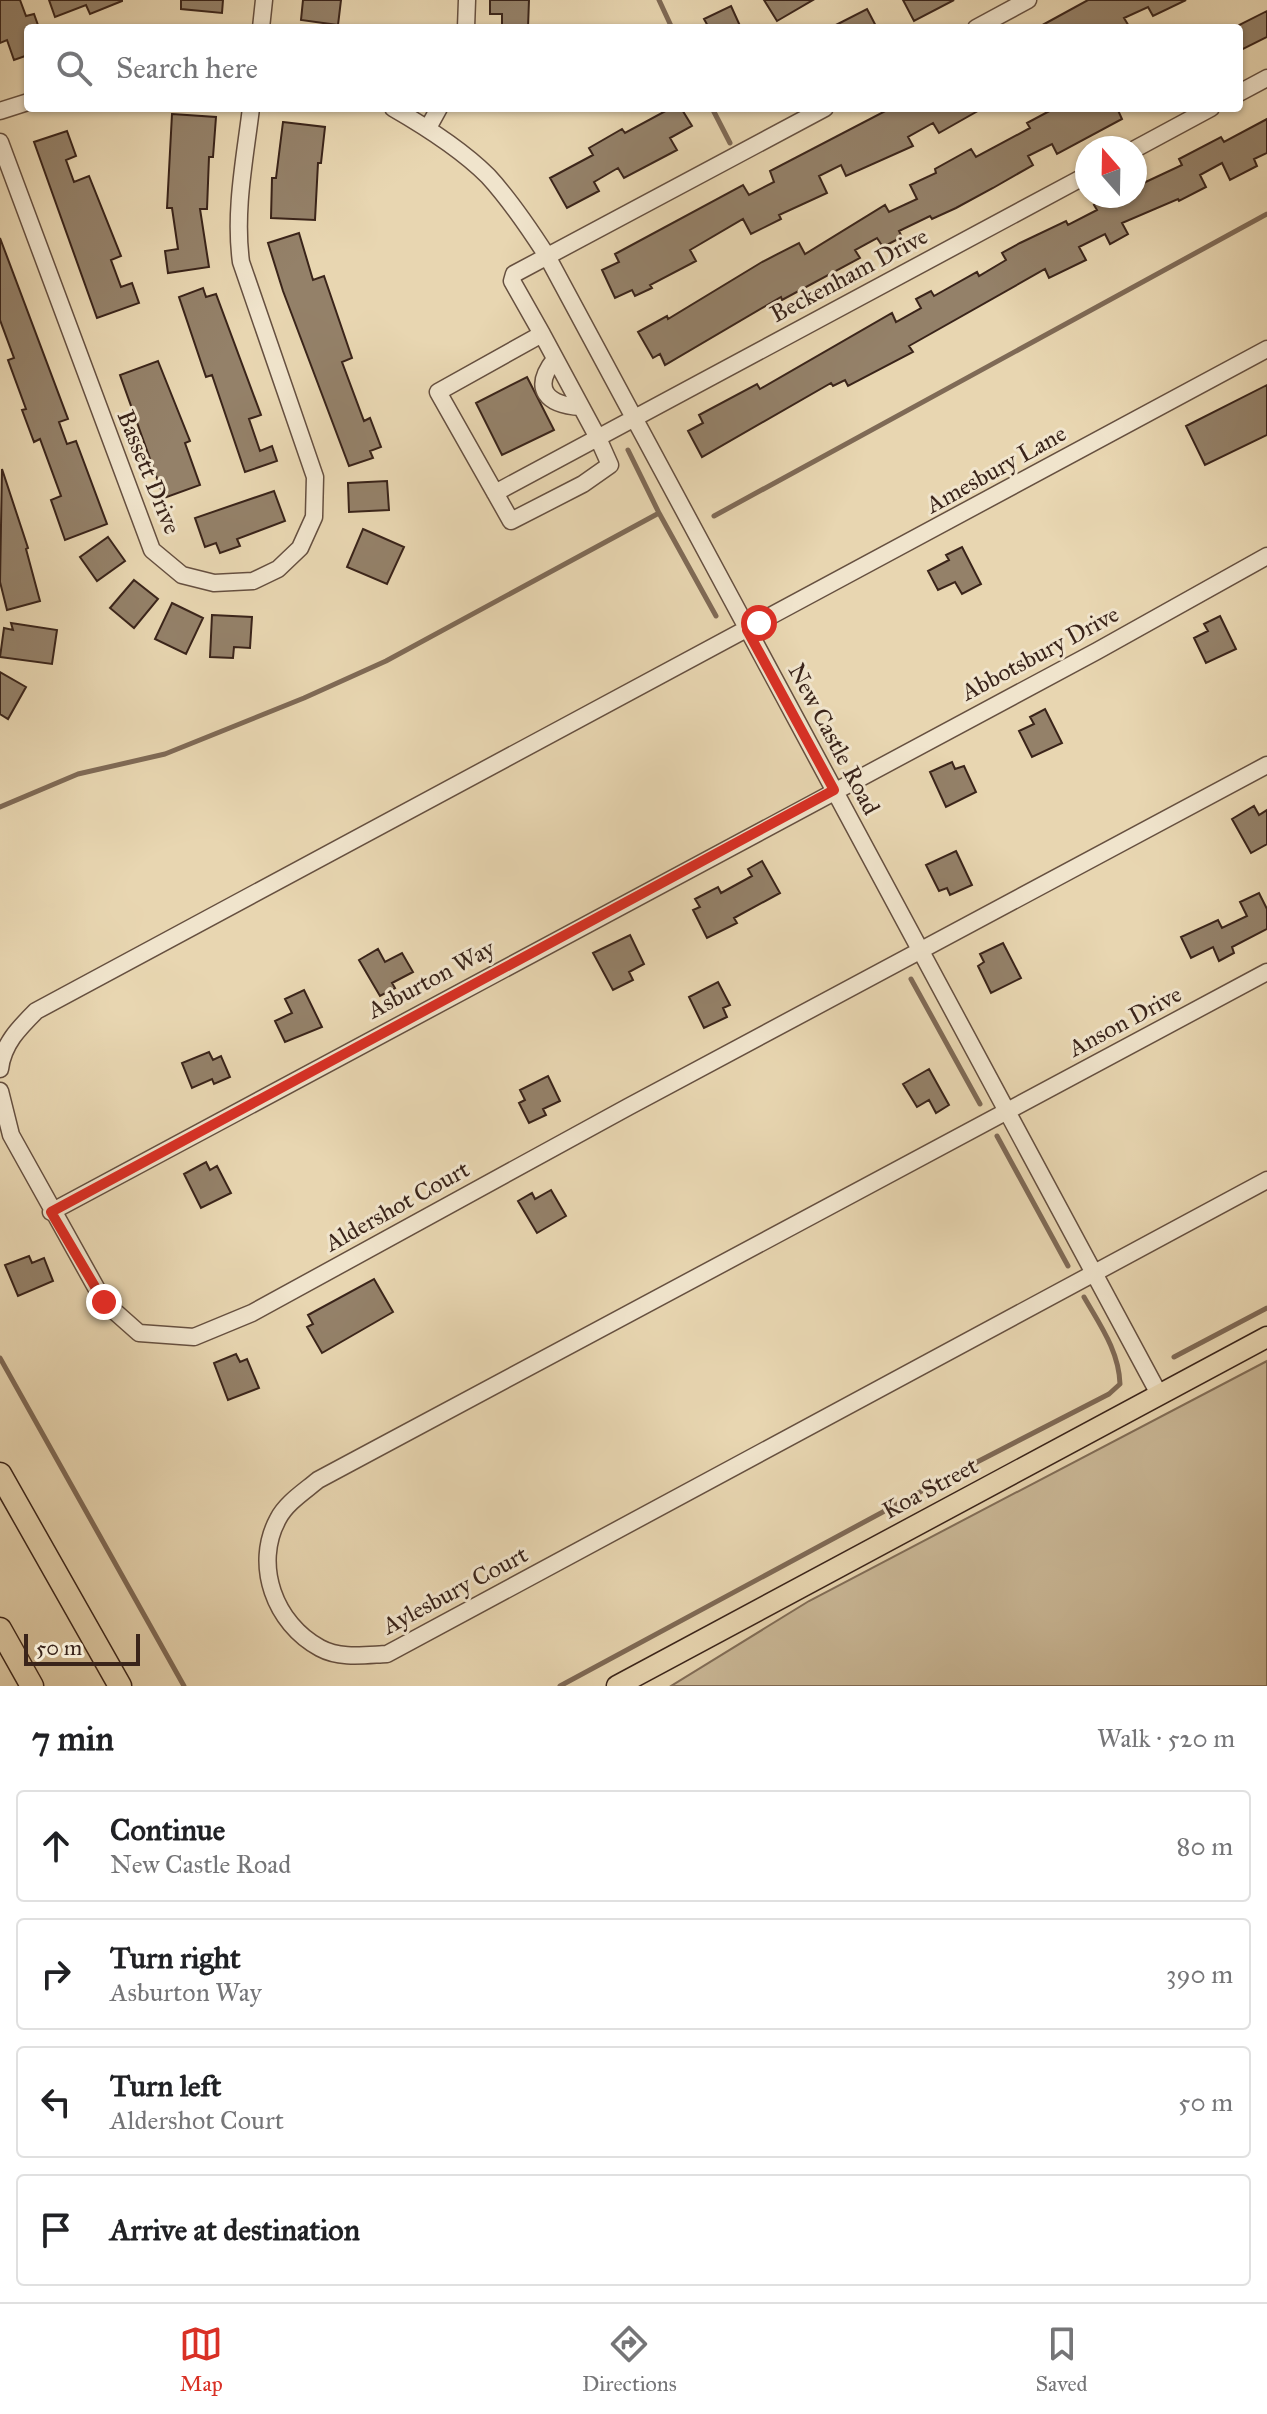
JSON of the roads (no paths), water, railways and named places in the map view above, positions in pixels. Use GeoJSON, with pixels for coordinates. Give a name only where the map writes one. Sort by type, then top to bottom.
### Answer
{"type":"FeatureCollection","features":[{"type":"Feature","properties":{"kind":"highway"},"geometry":{"type":"LineString","coordinates":[[0,1474],[120,1686]]}},
{"type":"Feature","properties":{"kind":"highway"},"geometry":{"type":"LineString","coordinates":[[0,1629],[32,1686]]}},
{"type":"Feature","properties":{"kind":"main road","name":"Koa Street"},"geometry":{"type":"LineString","coordinates":[[617,1686],[1267,1337]]}},
{"type":"Feature","properties":{"kind":"street"},"geometry":{"type":"LineString","coordinates":[[261,24],[264,0]]}},
{"type":"Feature","properties":{"kind":"street"},"geometry":{"type":"LineString","coordinates":[[466,24],[467,0]]}},
{"type":"Feature","properties":{"kind":"street"},"geometry":{"type":"LineString","coordinates":[[983,24],[1028,0]]}},
{"type":"Feature","properties":{"kind":"street"},"geometry":{"type":"LineString","coordinates":[[1243,91],[1267,78]]}},
{"type":"Feature","properties":{"kind":"street"},"geometry":{"type":"LineString","coordinates":[[0,111],[24,103]]}},
{"type":"Feature","properties":{"kind":"street","name":"Bassett Drive"},"geometry":{"type":"LineString","coordinates":[[0,142],[152,550],[182,575],[214,583],[253,581],[278,569],[300,548],[314,517],[315,477],[241,262],[238,239],[240,196],[250,112]]}},
{"type":"Feature","properties":{"kind":"street","name":"New Castle Road"},"geometry":{"type":"LineString","coordinates":[[400,112],[428,128],[486,175],[518,212],[547,256],[1159,1394]]}},
{"type":"Feature","properties":{"kind":"street"},"geometry":{"type":"LineString","coordinates":[[428,128],[437,112]]}},
{"type":"Feature","properties":{"kind":"street"},"geometry":{"type":"LineString","coordinates":[[542,334],[438,392],[511,521],[583,484],[610,465],[598,438],[542,334],[512,281],[514,274],[817,112]]}},
{"type":"Feature","properties":{"kind":"street"},"geometry":{"type":"LineString","coordinates":[[1147,143],[1204,112]]}},
{"type":"Feature","properties":{"kind":"street","name":"Beckenham Drive"},"geometry":{"type":"LineString","coordinates":[[495,493],[1075,181]]}},
{"type":"Feature","properties":{"kind":"street","name":"Amesbury Lane"},"geometry":{"type":"LineString","coordinates":[[747,630],[1267,349]]}},
{"type":"Feature","properties":{"kind":"street"},"geometry":{"type":"LineString","coordinates":[[555,359],[546,371],[543,384],[551,399],[558,405],[581,407]]}},
{"type":"Feature","properties":{"kind":"street","name":"Abbotsbury Drive"},"geometry":{"type":"LineString","coordinates":[[834,790],[1097,651],[1267,556]]}},
{"type":"Feature","properties":{"kind":"street"},"geometry":{"type":"LineString","coordinates":[[0,1069],[12,1035],[36,1011],[747,630]]}},
{"type":"Feature","properties":{"kind":"street"},"geometry":{"type":"LineString","coordinates":[[920,951],[1267,765]]}},
{"type":"Feature","properties":{"kind":"street","name":"Asburton Way"},"geometry":{"type":"LineString","coordinates":[[51,1212],[834,790]]}},
{"type":"Feature","properties":{"kind":"street","name":"Aldershot Court"},"geometry":{"type":"LineString","coordinates":[[0,1091],[11,1135],[51,1212],[104,1302],[139,1333],[194,1337],[252,1313],[920,951]]}},
{"type":"Feature","properties":{"kind":"street","name":"Anson Drive"},"geometry":{"type":"LineString","coordinates":[[1006,1112],[1267,972]]}},
{"type":"Feature","properties":{"kind":"street","name":"Aylesbury Court"},"geometry":{"type":"LineString","coordinates":[[1006,1112],[318,1480],[278,1518],[266,1557],[271,1589],[287,1620],[320,1649],[347,1656],[387,1654],[1094,1273]]}},
{"type":"Feature","properties":{"kind":"street"},"geometry":{"type":"LineString","coordinates":[[1094,1273],[1267,1180]]}},
{"type":"Feature","properties":{"kind":"waterway"},"geometry":{"type":"LineString","coordinates":[[659,0],[670,24]]}},
{"type":"Feature","properties":{"kind":"waterway"},"geometry":{"type":"LineString","coordinates":[[714,112],[730,143]]}},
{"type":"Feature","properties":{"kind":"waterway"},"geometry":{"type":"LineString","coordinates":[[714,516],[1267,214]]}},
{"type":"Feature","properties":{"kind":"waterway"},"geometry":{"type":"LineString","coordinates":[[628,450],[716,616]]}},
{"type":"Feature","properties":{"kind":"waterway"},"geometry":{"type":"LineString","coordinates":[[0,807],[78,774],[165,754],[304,698],[386,661],[659,513]]}},
{"type":"Feature","properties":{"kind":"waterway"},"geometry":{"type":"LineString","coordinates":[[911,979],[980,1104]]}},
{"type":"Feature","properties":{"kind":"waterway"},"geometry":{"type":"LineString","coordinates":[[997,1136],[1068,1266]]}},
{"type":"Feature","properties":{"kind":"waterway"},"geometry":{"type":"LineString","coordinates":[[560,1686],[944,1479],[1109,1394],[1120,1384],[1116,1360],[1084,1297]]}},
{"type":"Feature","properties":{"kind":"waterway"},"geometry":{"type":"LineString","coordinates":[[1174,1357],[1267,1308]]}},
{"type":"Feature","properties":{"kind":"waterway"},"geometry":{"type":"LineString","coordinates":[[0,1358],[184,1686]]}}]}
